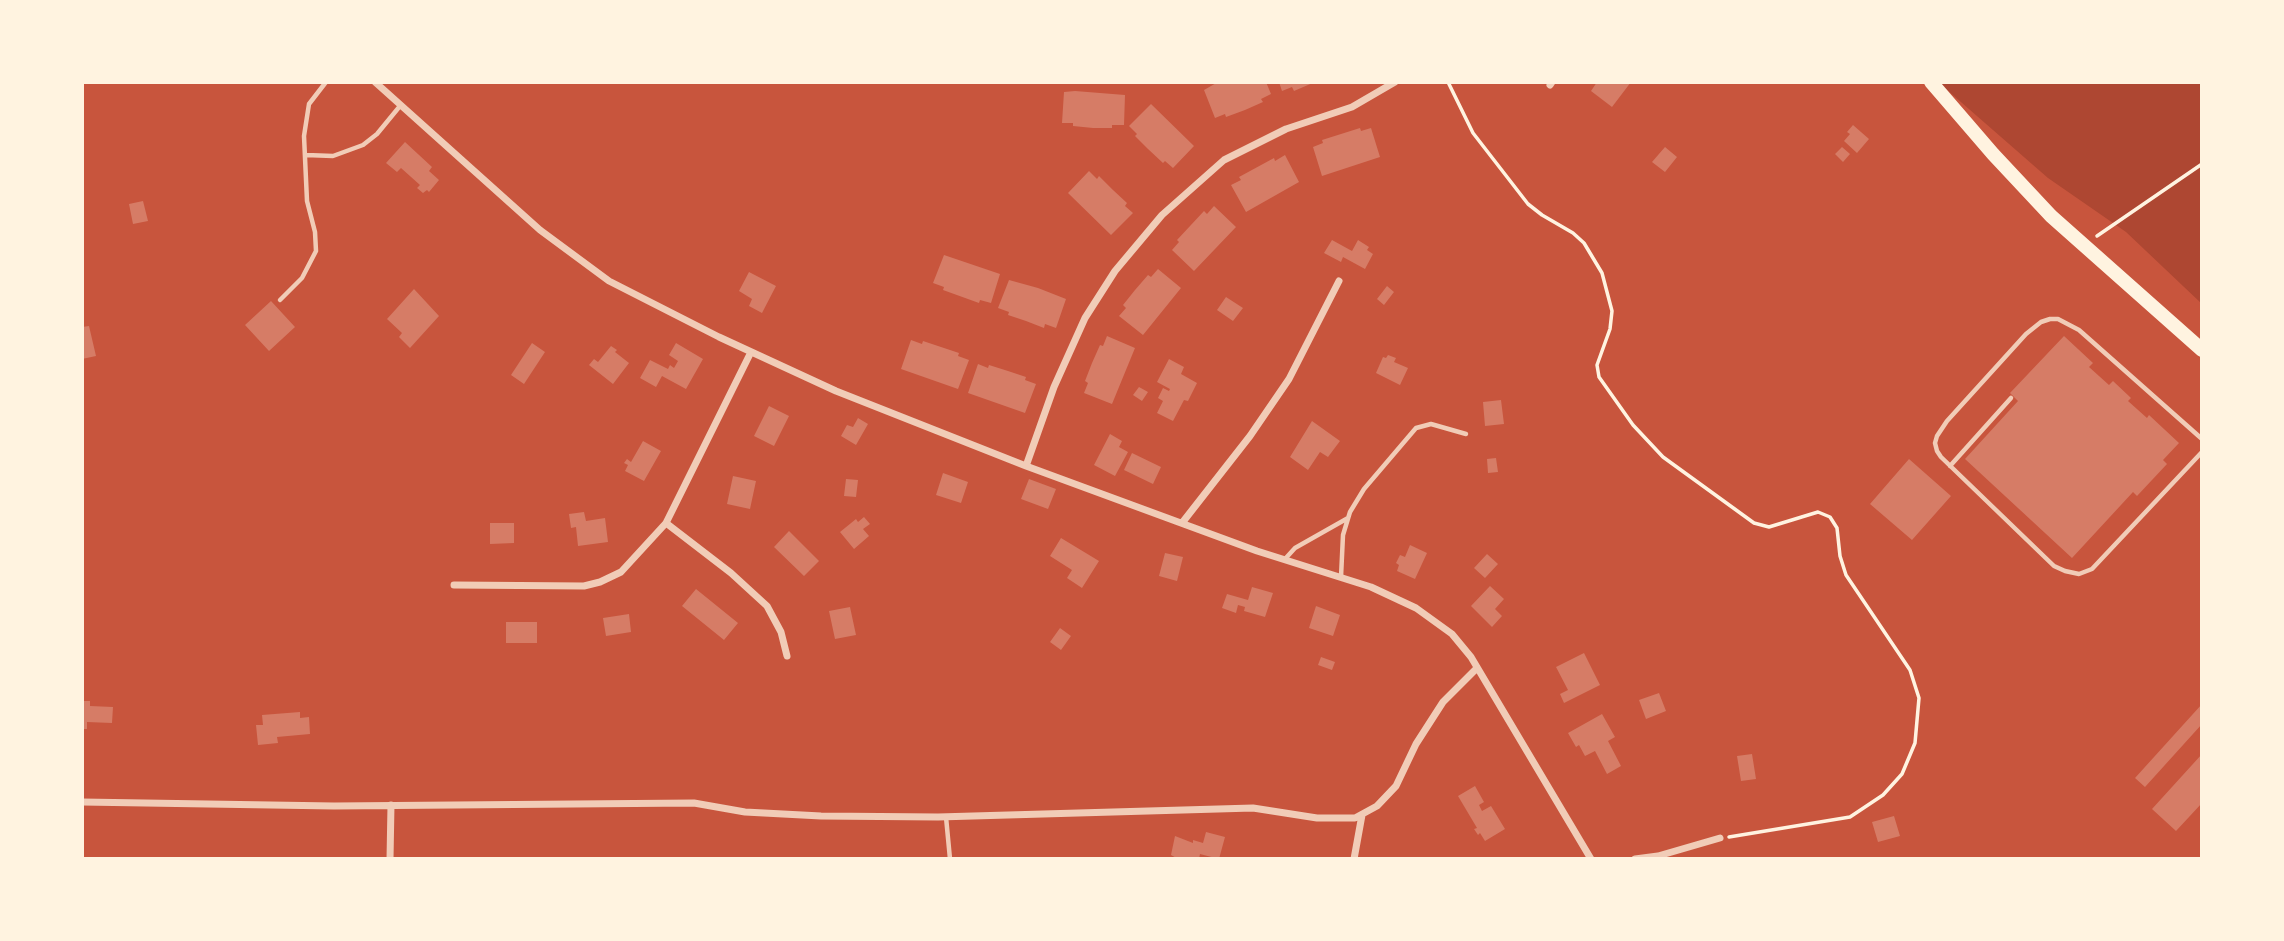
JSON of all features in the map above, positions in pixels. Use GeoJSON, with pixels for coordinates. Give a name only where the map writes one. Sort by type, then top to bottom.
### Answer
{"type":"FeatureCollection","features":[{"type":"Feature","properties":{"kind":"main road"},"geometry":{"type":"LineString","coordinates":[[1931,82],[2051,216],[2202,350]]}},
{"type":"Feature","properties":{"kind":"street"},"geometry":{"type":"LineString","coordinates":[[375,82],[540,229],[609,281],[836,391],[1026,466],[1284,560],[1371,587],[1416,608],[1452,634],[1478,668],[1591,859]]}},
{"type":"Feature","properties":{"kind":"street"},"geometry":{"type":"LineString","coordinates":[[1026,466],[1054,387],[1084,318],[1115,271],[1162,215],[1224,160],[1286,129],[1352,107],[1395,82]]}},
{"type":"Feature","properties":{"kind":"street"},"geometry":{"type":"LineString","coordinates":[[1182,523],[1250,436],[1289,380],[1339,281]]}},
{"type":"Feature","properties":{"kind":"street"},"geometry":{"type":"LineString","coordinates":[[454,585],[584,586],[621,572],[666,523],[751,352]]}},
{"type":"Feature","properties":{"kind":"street"},"geometry":{"type":"LineString","coordinates":[[666,523],[731,573],[767,606],[781,632],[787,656]]}},
{"type":"Feature","properties":{"kind":"street"},"geometry":{"type":"LineString","coordinates":[[82,802],[391,805],[694,803],[745,812],[821,816],[946,816],[1253,808],[1317,818],[1356,818],[1377,806],[1396,786],[1416,744],[1443,702],[1478,668]]}},
{"type":"Feature","properties":{"kind":"street"},"geometry":{"type":"LineString","coordinates":[[390,859],[391,805]]}},
{"type":"Feature","properties":{"kind":"street"},"geometry":{"type":"LineString","coordinates":[[1354,859],[1362,815]]}},
{"type":"Feature","properties":{"kind":"street"},"geometry":{"type":"LineString","coordinates":[[1635,859],[1658,856],[1720,838]]}},
{"type":"Feature","properties":{"kind":"lane"},"geometry":{"type":"LineString","coordinates":[[280,300],[302,278],[316,251],[315,232],[307,201],[304,136],[309,104],[326,82]]}},
{"type":"Feature","properties":{"kind":"lane"},"geometry":{"type":"LineString","coordinates":[[306,155],[333,156],[363,145],[377,134],[401,105]]}},
{"type":"Feature","properties":{"kind":"lane"},"geometry":{"type":"LineString","coordinates":[[2202,439],[2079,330],[2058,319],[2050,319],[2026,334],[1947,421],[1935,443],[1937,451],[1950,466],[2054,566],[2079,574],[2092,569],[2202,453]]}},
{"type":"Feature","properties":{"kind":"lane"},"geometry":{"type":"LineString","coordinates":[[1950,466],[2011,398]]}},
{"type":"Feature","properties":{"kind":"lane"},"geometry":{"type":"LineString","coordinates":[[1341,577],[1343,535],[1349,518],[1364,489],[1416,428],[1431,424],[1466,434]]}},
{"type":"Feature","properties":{"kind":"lane"},"geometry":{"type":"LineString","coordinates":[[1284,560],[1295,548],[1349,518]]}},
{"type":"Feature","properties":{"kind":"lane"},"geometry":{"type":"LineString","coordinates":[[946,816],[950,859]]}},
{"type":"Feature","properties":{"kind":"path"},"geometry":{"type":"LineString","coordinates":[[1448,82],[1473,133],[1528,204],[1584,243],[1602,273],[1612,311],[1610,329],[1597,365],[1599,377],[1633,425],[1663,457],[1754,523],[1769,527],[1818,512],[1830,517],[1837,528],[1840,556],[1846,575],[1910,670],[1919,698],[1915,743],[1902,774],[1883,796],[1850,817],[1720,838]]}},
{"type":"Feature","properties":{"kind":"path"},"geometry":{"type":"LineString","coordinates":[[2083,246],[2202,164]]}},
{"type":"Feature","properties":{"kind":"shaded area"},"geometry":{"type":"Polygon","coordinates":[[[1938,82],[2202,82],[2202,304],[2126,232],[2048,178],[1938,82]]]}},
{"type":"Feature","properties":{"kind":"building"},"geometry":{"type":"Polygon","coordinates":[[[1218,82],[1266,82],[1271,94],[1261,99],[1263,102],[1245,110],[1215,118],[1204,90],[1218,82]]]}},
{"type":"Feature","properties":{"kind":"building"},"geometry":{"type":"Polygon","coordinates":[[[1279,82],[1315,82],[1294,91],[1292,87],[1282,91],[1279,82]]]}},
{"type":"Feature","properties":{"kind":"building"},"geometry":{"type":"Polygon","coordinates":[[[1597,82],[1631,82],[1612,107],[1591,91],[1597,82]]]}},
{"type":"Feature","properties":{"kind":"building"},"geometry":{"type":"Polygon","coordinates":[[[1064,92],[1125,95],[1124,125],[1093,128],[1062,123],[1064,92]]]}},
{"type":"Feature","properties":{"kind":"building"},"geometry":{"type":"Polygon","coordinates":[[[1151,104],[1194,146],[1173,168],[1148,149],[1129,126],[1151,104]]]}},
{"type":"Feature","properties":{"kind":"building"},"geometry":{"type":"Polygon","coordinates":[[[1853,125],[1869,139],[1857,153],[1844,141],[1853,125]]]}},
{"type":"Feature","properties":{"kind":"building"},"geometry":{"type":"Polygon","coordinates":[[[1360,128],[1361,131],[1371,128],[1380,157],[1322,176],[1313,147],[1323,143],[1322,140],[1360,128]]]}},
{"type":"Feature","properties":{"kind":"building"},"geometry":{"type":"Polygon","coordinates":[[[405,142],[432,167],[429,171],[439,180],[429,192],[427,190],[423,193],[417,188],[420,185],[401,168],[397,172],[386,163],[405,142]]]}},
{"type":"Feature","properties":{"kind":"building"},"geometry":{"type":"Polygon","coordinates":[[[1665,147],[1677,157],[1665,172],[1652,162],[1665,147]]]}},
{"type":"Feature","properties":{"kind":"building"},"geometry":{"type":"Polygon","coordinates":[[[1842,147],[1850,154],[1843,162],[1835,154],[1842,147]]]}},
{"type":"Feature","properties":{"kind":"building"},"geometry":{"type":"Polygon","coordinates":[[[1285,155],[1299,182],[1246,212],[1231,185],[1241,180],[1239,177],[1285,155]]]}},
{"type":"Feature","properties":{"kind":"building"},"geometry":{"type":"Polygon","coordinates":[[[1089,171],[1097,179],[1099,176],[1127,203],[1125,206],[1133,213],[1111,235],[1068,193],[1089,171]]]}},
{"type":"Feature","properties":{"kind":"building"},"geometry":{"type":"Polygon","coordinates":[[[143,201],[148,221],[133,224],[129,204],[143,201]]]}},
{"type":"Feature","properties":{"kind":"building"},"geometry":{"type":"Polygon","coordinates":[[[1214,206],[1236,227],[1194,271],[1172,250],[1179,242],[1177,240],[1204,211],[1207,214],[1214,206]]]}},
{"type":"Feature","properties":{"kind":"building"},"geometry":{"type":"Polygon","coordinates":[[[1332,240],[1352,251],[1358,240],[1369,247],[1367,250],[1373,254],[1365,269],[1343,257],[1341,262],[1324,253],[1332,240]]]}},
{"type":"Feature","properties":{"kind":"building"},"geometry":{"type":"Polygon","coordinates":[[[944,255],[1000,274],[991,303],[980,300],[979,303],[943,290],[944,287],[933,283],[944,255]]]}},
{"type":"Feature","properties":{"kind":"building"},"geometry":{"type":"Polygon","coordinates":[[[1158,269],[1181,288],[1143,335],[1119,316],[1126,308],[1123,305],[1135,290],[1148,275],[1151,277],[1158,269]]]}},
{"type":"Feature","properties":{"kind":"building"},"geometry":{"type":"Polygon","coordinates":[[[749,272],[776,286],[762,313],[749,306],[752,299],[739,291],[749,272]]]}},
{"type":"Feature","properties":{"kind":"building"},"geometry":{"type":"Polygon","coordinates":[[[1009,280],[1066,299],[1056,328],[1045,324],[1044,328],[1008,315],[1009,312],[998,308],[1009,280]]]}},
{"type":"Feature","properties":{"kind":"building"},"geometry":{"type":"Polygon","coordinates":[[[1387,286],[1394,292],[1384,305],[1377,299],[1387,286]]]}},
{"type":"Feature","properties":{"kind":"building"},"geometry":{"type":"Polygon","coordinates":[[[414,289],[439,316],[410,348],[399,337],[402,333],[387,319],[414,289]]]}},
{"type":"Feature","properties":{"kind":"building"},"geometry":{"type":"Polygon","coordinates":[[[1226,297],[1243,308],[1233,321],[1217,310],[1226,297]]]}},
{"type":"Feature","properties":{"kind":"building"},"geometry":{"type":"Polygon","coordinates":[[[271,301],[295,327],[269,351],[245,325],[271,301]]]}},
{"type":"Feature","properties":{"kind":"building"},"geometry":{"type":"Polygon","coordinates":[[[89,326],[96,356],[82,359],[82,327],[89,326]]]}},
{"type":"Feature","properties":{"kind":"building"},"geometry":{"type":"Polygon","coordinates":[[[1107,336],[1135,348],[1112,404],[1084,393],[1088,383],[1085,381],[1092,363],[1107,336]]]}},
{"type":"Feature","properties":{"kind":"building"},"geometry":{"type":"Polygon","coordinates":[[[2064,336],[2093,363],[2089,367],[2109,385],[2113,381],[2131,398],[2128,401],[2147,418],[2149,415],[2179,443],[2163,460],[2167,464],[2137,496],[2133,492],[2072,558],[1965,459],[2018,401],[2010,393],[2064,336]]]}},
{"type":"Feature","properties":{"kind":"building"},"geometry":{"type":"Polygon","coordinates":[[[911,340],[922,344],[923,341],[959,353],[958,356],[969,360],[958,389],[901,369],[911,340]]]}},
{"type":"Feature","properties":{"kind":"building"},"geometry":{"type":"Polygon","coordinates":[[[532,343],[545,352],[524,384],[511,375],[532,343]]]}},
{"type":"Feature","properties":{"kind":"building"},"geometry":{"type":"Polygon","coordinates":[[[676,343],[703,359],[686,389],[662,376],[656,387],[640,378],[650,360],[668,369],[670,365],[674,368],[678,361],[669,355],[676,343]]]}},
{"type":"Feature","properties":{"kind":"building"},"geometry":{"type":"Polygon","coordinates":[[[611,346],[629,363],[613,384],[589,365],[594,359],[598,362],[611,346]]]}},
{"type":"Feature","properties":{"kind":"building"},"geometry":{"type":"Polygon","coordinates":[[[1388,355],[1396,358],[1394,362],[1408,368],[1400,385],[1376,373],[1383,357],[1388,355]]]}},
{"type":"Feature","properties":{"kind":"building"},"geometry":{"type":"Polygon","coordinates":[[[1169,359],[1184,367],[1181,374],[1197,383],[1173,421],[1157,413],[1163,401],[1158,398],[1163,388],[1169,391],[1170,389],[1157,382],[1169,359]]]}},
{"type":"Feature","properties":{"kind":"building"},"geometry":{"type":"Polygon","coordinates":[[[978,364],[1026,377],[1025,380],[1036,384],[1025,413],[968,393],[978,364]]]}},
{"type":"Feature","properties":{"kind":"building"},"geometry":{"type":"Polygon","coordinates":[[[1139,387],[1148,392],[1142,401],[1133,395],[1139,387]]]}},
{"type":"Feature","properties":{"kind":"building"},"geometry":{"type":"Polygon","coordinates":[[[1501,400],[1504,424],[1485,426],[1483,402],[1501,400]]]}},
{"type":"Feature","properties":{"kind":"building"},"geometry":{"type":"Polygon","coordinates":[[[769,406],[789,416],[774,446],[754,436],[769,406]]]}},
{"type":"Feature","properties":{"kind":"building"},"geometry":{"type":"Polygon","coordinates":[[[858,418],[868,424],[856,445],[841,436],[847,425],[853,427],[858,418]]]}},
{"type":"Feature","properties":{"kind":"building"},"geometry":{"type":"Polygon","coordinates":[[[1312,421],[1340,441],[1328,457],[1320,452],[1308,470],[1290,457],[1312,421]]]}},
{"type":"Feature","properties":{"kind":"building"},"geometry":{"type":"Polygon","coordinates":[[[1110,434],[1122,441],[1119,447],[1128,452],[1115,476],[1094,465],[1110,434]]]}},
{"type":"Feature","properties":{"kind":"building"},"geometry":{"type":"Polygon","coordinates":[[[643,441],[661,451],[644,481],[625,471],[628,465],[624,463],[627,459],[631,462],[643,441]]]}},
{"type":"Feature","properties":{"kind":"building"},"geometry":{"type":"Polygon","coordinates":[[[1132,453],[1161,467],[1153,484],[1124,470],[1132,453]]]}},
{"type":"Feature","properties":{"kind":"building"},"geometry":{"type":"Polygon","coordinates":[[[1496,458],[1498,472],[1488,473],[1487,459],[1496,458]]]}},
{"type":"Feature","properties":{"kind":"building"},"geometry":{"type":"Polygon","coordinates":[[[1909,459],[1951,496],[1912,540],[1870,504],[1909,459]]]}},
{"type":"Feature","properties":{"kind":"building"},"geometry":{"type":"Polygon","coordinates":[[[943,473],[968,482],[961,503],[936,495],[943,473]]]}},
{"type":"Feature","properties":{"kind":"building"},"geometry":{"type":"Polygon","coordinates":[[[733,476],[756,481],[750,509],[727,504],[733,476]]]}},
{"type":"Feature","properties":{"kind":"building"},"geometry":{"type":"Polygon","coordinates":[[[846,479],[858,480],[856,497],[844,496],[846,479]]]}},
{"type":"Feature","properties":{"kind":"building"},"geometry":{"type":"Polygon","coordinates":[[[1029,479],[1056,489],[1048,509],[1021,499],[1029,479]]]}},
{"type":"Feature","properties":{"kind":"building"},"geometry":{"type":"Polygon","coordinates":[[[584,512],[586,521],[605,518],[608,542],[578,546],[576,527],[571,528],[569,514],[584,512]]]}},
{"type":"Feature","properties":{"kind":"building"},"geometry":{"type":"Polygon","coordinates":[[[864,517],[870,524],[863,529],[869,536],[854,549],[840,532],[856,519],[858,522],[864,517]]]}},
{"type":"Feature","properties":{"kind":"building"},"geometry":{"type":"Polygon","coordinates":[[[490,523],[514,523],[514,543],[490,544],[490,523]]]}},
{"type":"Feature","properties":{"kind":"building"},"geometry":{"type":"Polygon","coordinates":[[[789,531],[819,561],[804,576],[774,547],[789,531]]]}},
{"type":"Feature","properties":{"kind":"building"},"geometry":{"type":"Polygon","coordinates":[[[1061,538],[1099,561],[1082,588],[1067,578],[1072,570],[1050,556],[1061,538]]]}},
{"type":"Feature","properties":{"kind":"building"},"geometry":{"type":"Polygon","coordinates":[[[1410,545],[1427,553],[1415,579],[1397,571],[1399,565],[1396,563],[1400,555],[1405,557],[1410,545]]]}},
{"type":"Feature","properties":{"kind":"building"},"geometry":{"type":"Polygon","coordinates":[[[1165,553],[1183,557],[1177,581],[1159,576],[1165,553]]]}},
{"type":"Feature","properties":{"kind":"building"},"geometry":{"type":"Polygon","coordinates":[[[1487,554],[1498,564],[1485,578],[1474,568],[1487,554]]]}},
{"type":"Feature","properties":{"kind":"building"},"geometry":{"type":"Polygon","coordinates":[[[1490,586],[1504,599],[1495,609],[1502,616],[1492,627],[1471,606],[1490,586]]]}},
{"type":"Feature","properties":{"kind":"building"},"geometry":{"type":"Polygon","coordinates":[[[1252,587],[1273,593],[1265,617],[1244,611],[1245,607],[1238,605],[1236,613],[1222,608],[1227,594],[1248,600],[1252,587]]]}},
{"type":"Feature","properties":{"kind":"building"},"geometry":{"type":"Polygon","coordinates":[[[696,589],[738,623],[724,640],[682,606],[696,589]]]}},
{"type":"Feature","properties":{"kind":"building"},"geometry":{"type":"Polygon","coordinates":[[[1316,606],[1340,615],[1333,636],[1309,628],[1316,606]]]}},
{"type":"Feature","properties":{"kind":"building"},"geometry":{"type":"Polygon","coordinates":[[[850,607],[856,635],[835,639],[829,611],[850,607]]]}},
{"type":"Feature","properties":{"kind":"building"},"geometry":{"type":"Polygon","coordinates":[[[629,614],[631,632],[606,636],[603,618],[629,614]]]}},
{"type":"Feature","properties":{"kind":"building"},"geometry":{"type":"Polygon","coordinates":[[[506,622],[537,622],[537,643],[506,643],[506,622]]]}},
{"type":"Feature","properties":{"kind":"building"},"geometry":{"type":"Polygon","coordinates":[[[1060,628],[1071,636],[1061,650],[1050,642],[1060,628]]]}},
{"type":"Feature","properties":{"kind":"building"},"geometry":{"type":"Polygon","coordinates":[[[1584,653],[1600,685],[1564,703],[1560,694],[1568,690],[1556,667],[1584,653]]]}},
{"type":"Feature","properties":{"kind":"building"},"geometry":{"type":"Polygon","coordinates":[[[1321,657],[1335,662],[1332,670],[1318,665],[1321,657]]]}},
{"type":"Feature","properties":{"kind":"building"},"geometry":{"type":"Polygon","coordinates":[[[1659,693],[1666,711],[1646,719],[1639,700],[1659,693]]]}},
{"type":"Feature","properties":{"kind":"building"},"geometry":{"type":"Polygon","coordinates":[[[82,701],[90,701],[90,706],[113,707],[112,723],[87,722],[87,729],[82,729],[82,701]]]}},
{"type":"Feature","properties":{"kind":"building"},"geometry":{"type":"Polygon","coordinates":[[[2202,704],[2202,724],[2145,787],[2135,778],[2202,704]]]}},
{"type":"Feature","properties":{"kind":"building"},"geometry":{"type":"Polygon","coordinates":[[[300,712],[300,718],[309,717],[310,734],[277,737],[278,743],[258,745],[256,725],[263,725],[262,715],[300,712]]]}},
{"type":"Feature","properties":{"kind":"building"},"geometry":{"type":"Polygon","coordinates":[[[1602,714],[1615,737],[1608,741],[1621,766],[1607,774],[1595,751],[1585,756],[1568,733],[1602,714]]]}},
{"type":"Feature","properties":{"kind":"building"},"geometry":{"type":"Polygon","coordinates":[[[1752,754],[1756,779],[1741,781],[1737,756],[1752,754]]]}},
{"type":"Feature","properties":{"kind":"building"},"geometry":{"type":"Polygon","coordinates":[[[2202,754],[2202,803],[2176,831],[2152,809],[2202,754]]]}},
{"type":"Feature","properties":{"kind":"building"},"geometry":{"type":"Polygon","coordinates":[[[1475,786],[1484,802],[1479,805],[1482,811],[1491,806],[1505,829],[1485,841],[1474,829],[1477,828],[1458,796],[1475,786]]]}},
{"type":"Feature","properties":{"kind":"building"},"geometry":{"type":"Polygon","coordinates":[[[1894,816],[1900,836],[1878,842],[1872,822],[1894,816]]]}},
{"type":"Feature","properties":{"kind":"building"},"geometry":{"type":"Polygon","coordinates":[[[1206,832],[1225,837],[1219,859],[1200,854],[1199,859],[1178,859],[1171,855],[1175,836],[1193,843],[1193,840],[1203,843],[1206,832]]]}}]}
